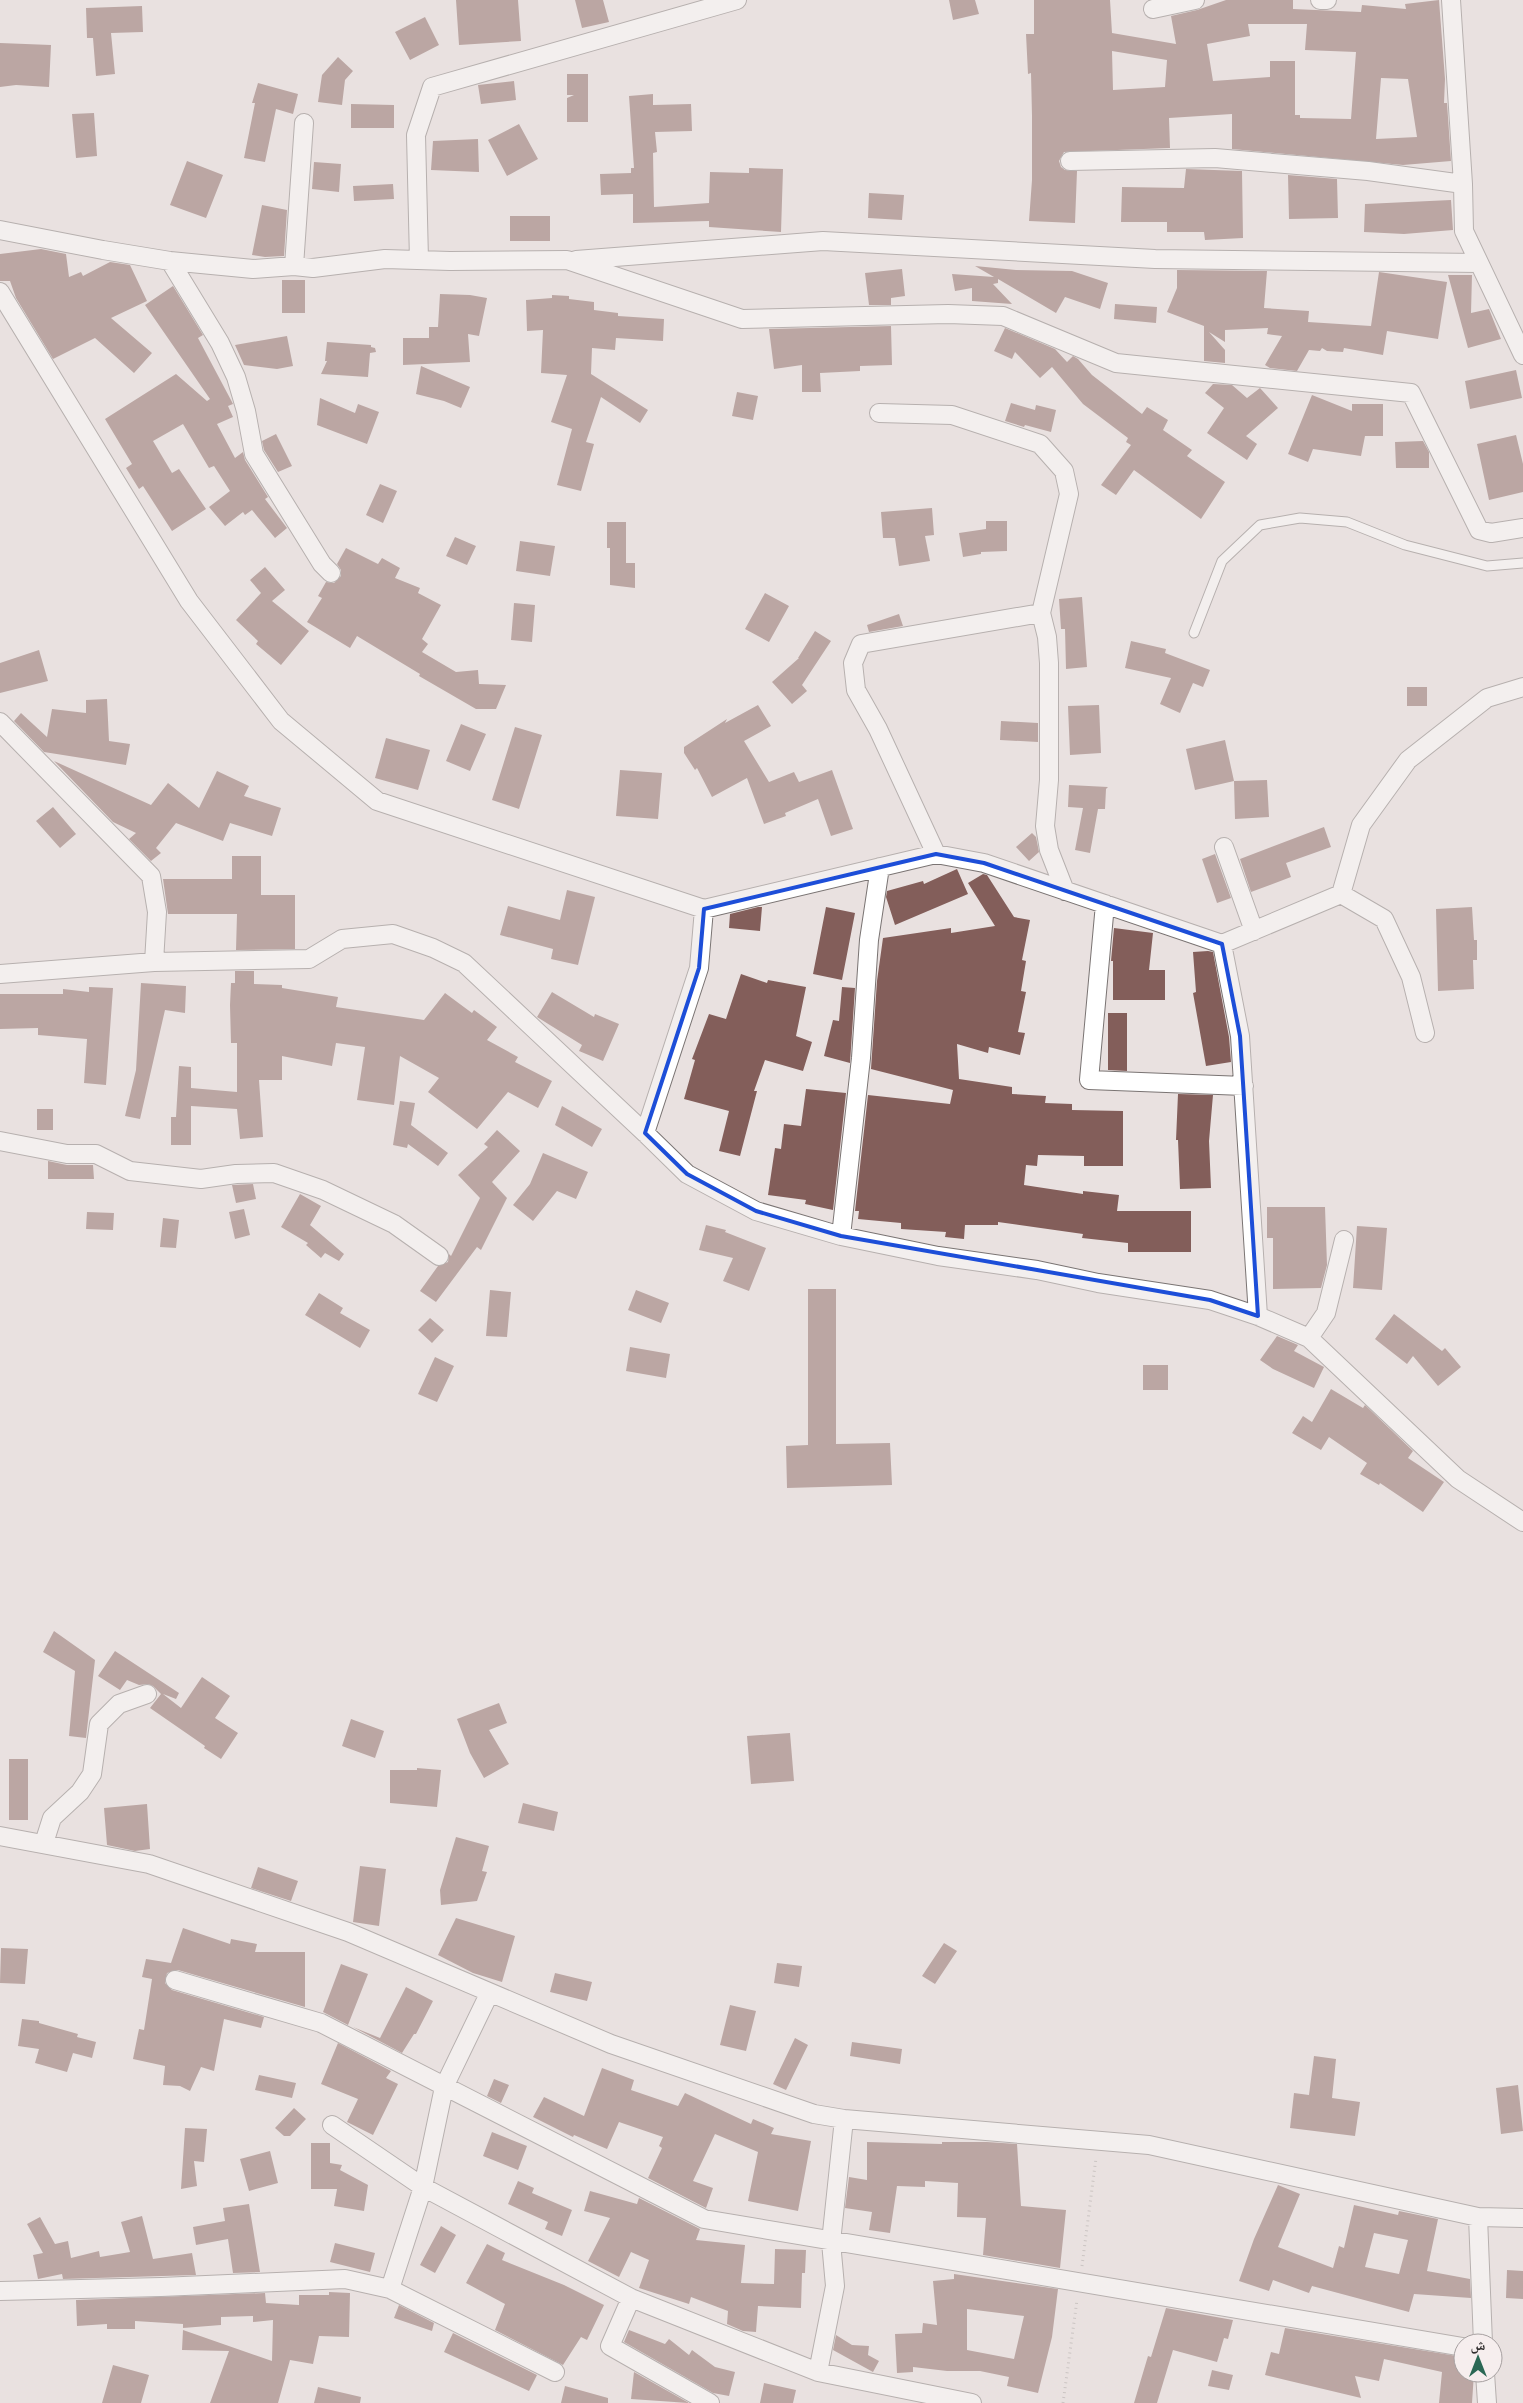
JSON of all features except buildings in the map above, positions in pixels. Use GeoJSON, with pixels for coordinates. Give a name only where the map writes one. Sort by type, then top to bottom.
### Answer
{"type":"FeatureCollection","features":[{"type":"Feature","properties":{"kind":"street"},"geometry":{"type":"LineString","coordinates":[[419,260],[416,135],[432,87],[737,0]]}},
{"type":"Feature","properties":{"kind":"street"},"geometry":{"type":"LineString","coordinates":[[1153,9],[1195,0]]}},
{"type":"Feature","properties":{"kind":"street"},"geometry":{"type":"LineString","coordinates":[[1320,0],[1327,0]]}},
{"type":"Feature","properties":{"kind":"street"},"geometry":{"type":"LineString","coordinates":[[1451,0],[1463,184],[1464,231],[1523,355]]}},
{"type":"Feature","properties":{"kind":"street"},"geometry":{"type":"LineString","coordinates":[[294,266],[304,124]]}},
{"type":"Feature","properties":{"kind":"street"},"geometry":{"type":"LineString","coordinates":[[1070,161],[1215,158],[1368,171],[1463,184]]}},
{"type":"Feature","properties":{"kind":"street"},"geometry":{"type":"LineString","coordinates":[[0,230],[170,261],[253,269],[294,266],[313,268],[385,259],[567,260],[823,241],[1155,259],[1479,263]]}},
{"type":"Feature","properties":{"kind":"street"},"geometry":{"type":"LineString","coordinates":[[567,260],[742,319],[948,314],[1003,316],[1116,363],[1411,393],[1479,530],[1491,533],[1523,528]]}},
{"type":"Feature","properties":{"kind":"street"},"geometry":{"type":"LineString","coordinates":[[170,261],[220,343],[236,377],[246,412],[254,454],[322,564],[331,573]]}},
{"type":"Feature","properties":{"kind":"street"},"geometry":{"type":"LineString","coordinates":[[0,292],[189,601],[281,721],[377,801],[704,909],[936,854],[984,863],[1222,944],[1341,894]]}},
{"type":"Feature","properties":{"kind":"street"},"geometry":{"type":"LineString","coordinates":[[879,413],[952,415],[1040,444],[1064,471],[1069,494],[1041,613],[1047,637],[1049,663],[1049,780],[1044,826],[1049,850],[1065,891]]}},
{"type":"Feature","properties":{"kind":"street"},"geometry":{"type":"LineString","coordinates":[[936,854],[878,729],[856,690],[853,662],[861,644],[1041,613]]}},
{"type":"Feature","properties":{"kind":"street"},"geometry":{"type":"LineString","coordinates":[[1341,894],[1361,826],[1408,760],[1487,698],[1523,686]]}},
{"type":"Feature","properties":{"kind":"street"},"geometry":{"type":"LineString","coordinates":[[0,722],[151,876],[157,912],[154,962]]}},
{"type":"Feature","properties":{"kind":"street"},"geometry":{"type":"LineString","coordinates":[[1224,847],[1254,931]]}},
{"type":"Feature","properties":{"kind":"street"},"geometry":{"type":"LineString","coordinates":[[840,1236],[861,1058],[869,940],[880,867]]}},
{"type":"Feature","properties":{"kind":"street"},"geometry":{"type":"LineString","coordinates":[[1341,894],[1384,919],[1411,977],[1425,1033]]}},
{"type":"Feature","properties":{"kind":"street"},"geometry":{"type":"LineString","coordinates":[[1105,904],[1089,1080],[1244,1086]]}},
{"type":"Feature","properties":{"kind":"street"},"geometry":{"type":"LineString","coordinates":[[645,1133],[699,968],[704,909]]}},
{"type":"Feature","properties":{"kind":"street"},"geometry":{"type":"LineString","coordinates":[[0,974],[154,962],[309,959],[342,938],[393,934],[434,948],[464,963],[686,1174],[756,1211],[840,1236],[938,1256],[1037,1270],[1098,1283],[1210,1300],[1258,1316],[1309,1338],[1458,1479],[1523,1522]]}},
{"type":"Feature","properties":{"kind":"street"},"geometry":{"type":"LineString","coordinates":[[1222,944],[1240,1036],[1258,1316]]}},
{"type":"Feature","properties":{"kind":"street"},"geometry":{"type":"LineString","coordinates":[[0,1141],[67,1154],[96,1154],[130,1172],[201,1179],[236,1174],[274,1173],[322,1190],[394,1224],[439,1256]]}},
{"type":"Feature","properties":{"kind":"street"},"geometry":{"type":"LineString","coordinates":[[1309,1338],[1326,1313],[1344,1240]]}},
{"type":"Feature","properties":{"kind":"street"},"geometry":{"type":"LineString","coordinates":[[44,1843],[52,1818],[80,1792],[92,1774],[99,1724],[119,1704],[148,1694]]}},
{"type":"Feature","properties":{"kind":"street"},"geometry":{"type":"LineString","coordinates":[[0,1836],[149,1864],[348,1932],[489,1994],[611,2044],[814,2114],[844,2119],[1149,2145],[1478,2217],[1523,2218]]}},
{"type":"Feature","properties":{"kind":"street"},"geometry":{"type":"LineString","coordinates":[[175,1980],[321,2023],[704,2220],[832,2242],[1017,2270],[1453,2344]]}},
{"type":"Feature","properties":{"kind":"street"},"geometry":{"type":"LineString","coordinates":[[390,2289],[423,2187],[444,2087],[489,1994]]}},
{"type":"Feature","properties":{"kind":"street"},"geometry":{"type":"LineString","coordinates":[[818,2372],[835,2286],[832,2242],[844,2119]]}},
{"type":"Feature","properties":{"kind":"street"},"geometry":{"type":"LineString","coordinates":[[332,2125],[423,2187],[631,2298],[818,2372],[925,2399],[972,2403]]}},
{"type":"Feature","properties":{"kind":"street"},"geometry":{"type":"LineString","coordinates":[[1478,2217],[1483,2333]]}},
{"type":"Feature","properties":{"kind":"street"},"geometry":{"type":"LineString","coordinates":[[0,2291],[161,2288],[345,2279],[390,2289],[554,2372]]}},
{"type":"Feature","properties":{"kind":"street"},"geometry":{"type":"LineString","coordinates":[[631,2298],[610,2346],[710,2403]]}},
{"type":"Feature","properties":{"kind":"street"},"geometry":{"type":"LineString","coordinates":[[1486,2383],[1487,2403]]}},
{"type":"Feature","properties":{"kind":"lane"},"geometry":{"type":"LineString","coordinates":[[1194,633],[1222,562],[1260,524],[1300,518],[1347,522],[1405,545],[1486,566],[1523,563]]}},
{"type":"Feature","properties":{"kind":"highlighted area"},"geometry":{"type":"Polygon","coordinates":[[[936,854],[984,863],[1222,944],[1240,1036],[1258,1316],[1210,1300],[841,1236],[756,1211],[687,1174],[645,1133],[699,968],[704,909],[936,854]]]}}]}
